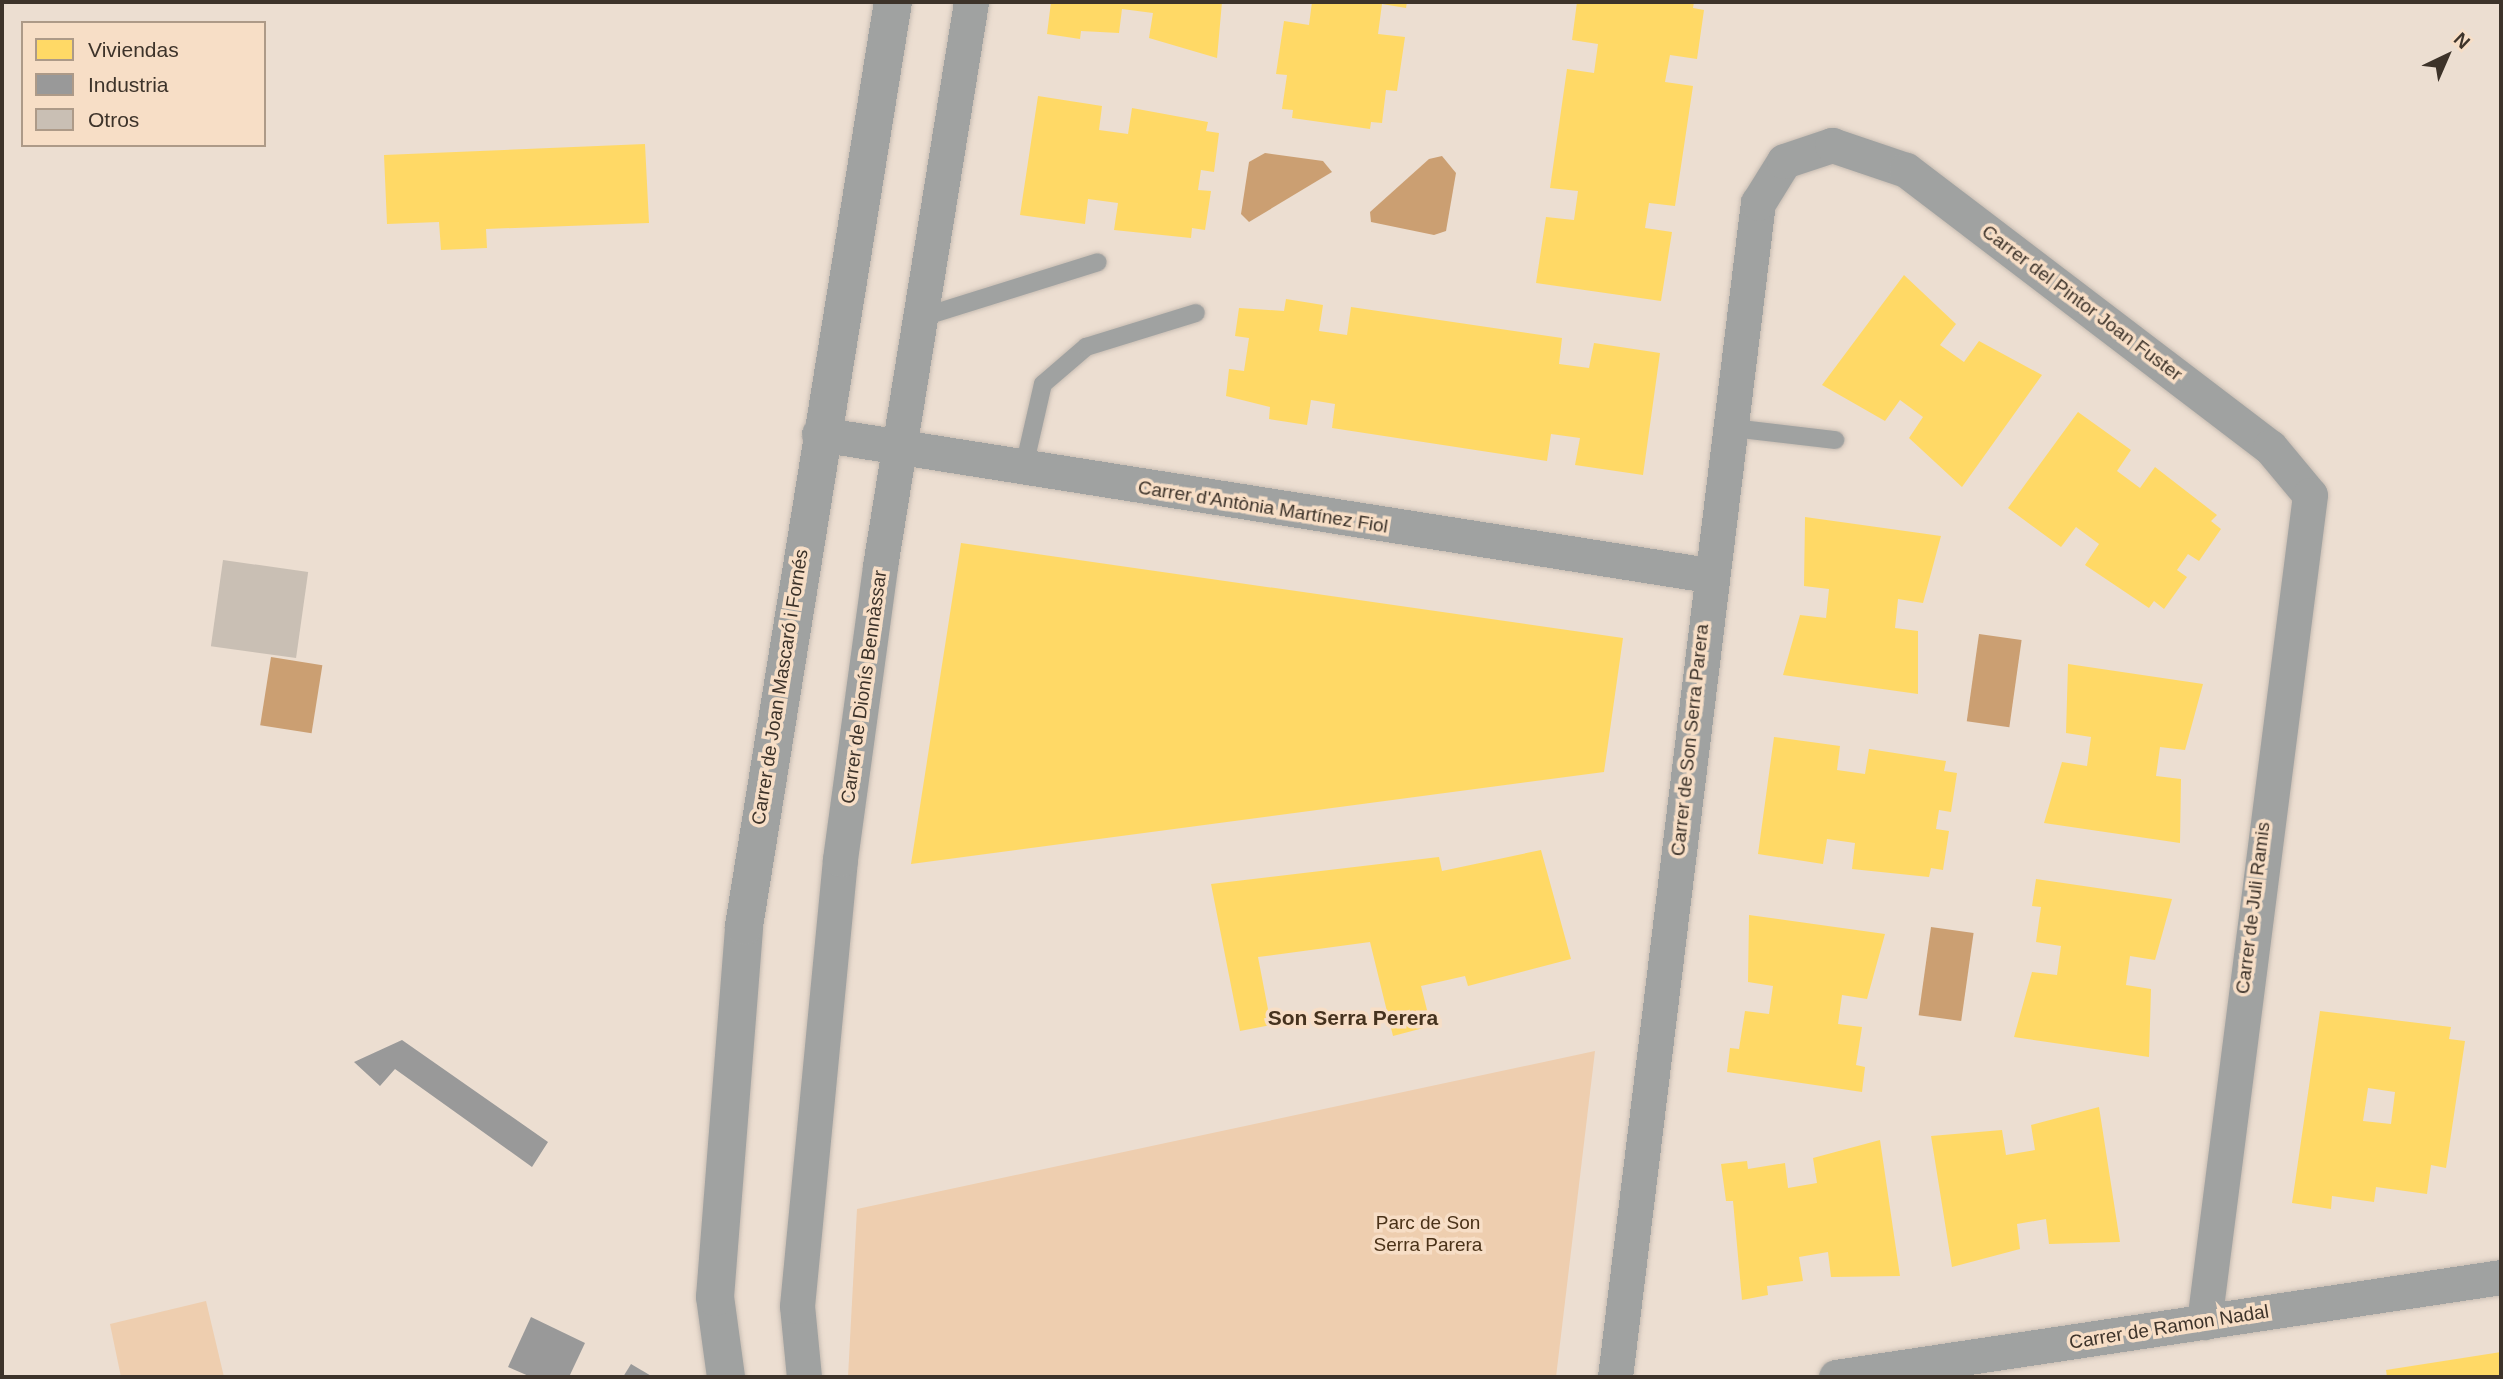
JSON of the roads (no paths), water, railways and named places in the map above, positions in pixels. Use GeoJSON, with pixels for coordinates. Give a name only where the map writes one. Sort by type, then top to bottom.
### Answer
{"type":"FeatureCollection","features":[{"type":"Feature","properties":{"kind":"street","name":"Carrer de Joan Mascaró i Fornés"},"geometry":{"type":"LineString","coordinates":[[726,1377],[715,1297],[744,926],[819,434],[893,2]]}},
{"type":"Feature","properties":{"kind":"street","name":"Carrer de Dionís Bennàssar"},"geometry":{"type":"LineString","coordinates":[[804,1377],[797,1306],[814,1095],[880,566],[902,451],[971,2]]}},
{"type":"Feature","properties":{"kind":"street","name":"Carrer de Son Serra Parera"},"geometry":{"type":"LineString","coordinates":[[1615,1377],[1708,575],[1726,506],[1732,428],[1758,203],[1784,161],[1832,145]]}},
{"type":"Feature","properties":{"kind":"street","name":"Carrer del Pintor Joan Fuster"},"geometry":{"type":"LineString","coordinates":[[1832,145],[1906,170],[2270,447],[2309,495]]}},
{"type":"Feature","properties":{"kind":"street","name":"Carrer d'Antònia Martínez Fiol"},"geometry":{"type":"LineString","coordinates":[[819,434],[1023,471],[1708,575]]}},
{"type":"Feature","properties":{"kind":"street","name":"Carrer de Juli Ramis"},"geometry":{"type":"LineString","coordinates":[[2204,1322],[2309,495]]}},
{"type":"Feature","properties":{"kind":"street","name":"Carrer de Ramon Nadal"},"geometry":{"type":"LineString","coordinates":[[1836,1377],[2501,1277]]}},
{"type":"Feature","properties":{"kind":"lane"},"geometry":{"type":"LineString","coordinates":[[923,317],[1098,262]]}},
{"type":"Feature","properties":{"kind":"lane"},"geometry":{"type":"LineString","coordinates":[[1023,471],[1043,384],[1086,347],[1196,313]]}},
{"type":"Feature","properties":{"kind":"lane"},"geometry":{"type":"LineString","coordinates":[[1732,428],[1835,440]]}},
{"type":"Feature","properties":{"kind":"district","name":"Son Serra Perera"},"geometry":{"type":"Point","coordinates":[1353,1018]}},
{"type":"Feature","properties":{"kind":"park label","name":"Parc de Son Serra Parera"},"geometry":{"type":"Point","coordinates":[1428,1234]}}]}
